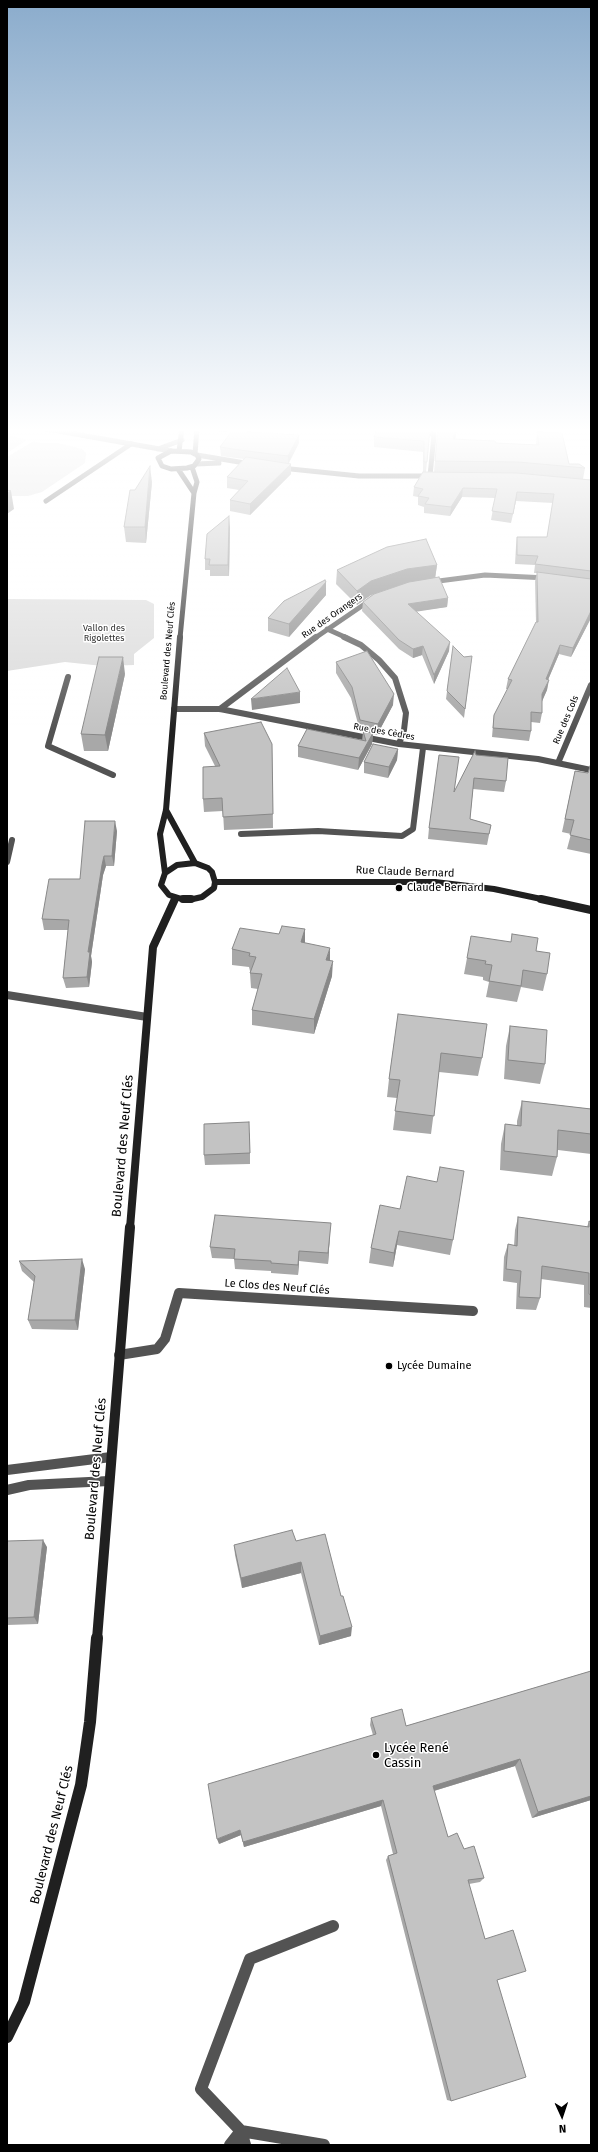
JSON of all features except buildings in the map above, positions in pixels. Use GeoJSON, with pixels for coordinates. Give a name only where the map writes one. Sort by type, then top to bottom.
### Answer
{"type":"FeatureCollection","features":[{"type":"Feature","properties":{"kind":"main road","name":"Boulevard des Neuf Clés"},"geometry":{"type":"LineString","coordinates":[[164,874],[160,834],[166,810],[191,528]]}},
{"type":"Feature","properties":{"kind":"main road"},"geometry":{"type":"LineString","coordinates":[[166,810],[194,864]]}},
{"type":"Feature","properties":{"kind":"main road"},"geometry":{"type":"LineString","coordinates":[[194,864],[208,868],[215,877],[216,882],[214,888],[202,897],[189,900],[176,898],[164,890],[161,885],[164,874],[177,865],[194,864]]}},
{"type":"Feature","properties":{"kind":"main road","name":"Rue Claude Bernard"},"geometry":{"type":"LineString","coordinates":[[216,882],[435,882],[494,889],[591,910]]}},
{"type":"Feature","properties":{"kind":"main road","name":"Boulevard des Neuf Clés"},"geometry":{"type":"LineString","coordinates":[[8,2032],[24,2002],[81,1784],[90,1722],[153,947],[176,898]]}},
{"type":"Feature","properties":{"kind":"street"},"geometry":{"type":"LineString","coordinates":[[422,584],[485,575],[551,578]]}},
{"type":"Feature","properties":{"kind":"street","name":"Rue des Orangers"},"geometry":{"type":"LineString","coordinates":[[220,709],[327,629],[359,607],[379,597]]}},
{"type":"Feature","properties":{"kind":"street"},"geometry":{"type":"LineString","coordinates":[[327,629],[360,645],[379,660],[395,678],[406,713],[404,730],[399,744]]}},
{"type":"Feature","properties":{"kind":"street"},"geometry":{"type":"LineString","coordinates":[[68,677],[48,746],[113,775]]}},
{"type":"Feature","properties":{"kind":"street","name":"Rue des Cols"},"geometry":{"type":"LineString","coordinates":[[558,763],[591,685]]}},
{"type":"Feature","properties":{"kind":"street","name":"Rue des Cèdres"},"geometry":{"type":"LineString","coordinates":[[174,709],[220,709],[423,748],[538,758],[591,770]]}},
{"type":"Feature","properties":{"kind":"street"},"geometry":{"type":"LineString","coordinates":[[241,834],[318,831],[402,836],[413,829],[423,748]]}},
{"type":"Feature","properties":{"kind":"street"},"geometry":{"type":"LineString","coordinates":[[7,862],[12,840]]}},
{"type":"Feature","properties":{"kind":"street"},"geometry":{"type":"LineString","coordinates":[[7,995],[147,1018]]}},
{"type":"Feature","properties":{"kind":"street","name":"Le Clos des Neuf Clés"},"geometry":{"type":"LineString","coordinates":[[119,1355],[157,1349],[165,1339],[179,1293],[473,1311]]}},
{"type":"Feature","properties":{"kind":"street"},"geometry":{"type":"LineString","coordinates":[[7,1470],[111,1457]]}},
{"type":"Feature","properties":{"kind":"street"},"geometry":{"type":"LineString","coordinates":[[7,1490],[29,1485],[109,1481]]}},
{"type":"Feature","properties":{"kind":"street"},"geometry":{"type":"LineString","coordinates":[[246,2145],[241,2131],[201,2089],[250,1959],[333,1926]]}},
{"type":"Feature","properties":{"kind":"street"},"geometry":{"type":"LineString","coordinates":[[241,2131],[315,2144]]}},
{"type":"Feature","properties":{"kind":"street"},"geometry":{"type":"LineString","coordinates":[[230,2145],[241,2131]]}},
{"type":"Feature","properties":{"kind":"green space","name":"Vallon des Rigolettes"},"geometry":{"type":"Polygon","coordinates":[[[7,599],[146,600],[154,604],[154,638],[134,654],[134,665],[103,666],[65,662],[7,671],[7,599]]]}},
{"type":"Feature","properties":{"kind":"place","name":"Claude Bernard"},"geometry":{"type":"Point","coordinates":[399,888]}},
{"type":"Feature","properties":{"kind":"place","name":"Lycée Dumaine"},"geometry":{"type":"Point","coordinates":[389,1366]}},
{"type":"Feature","properties":{"kind":"place","name":"Lycée René Cassin"},"geometry":{"type":"Point","coordinates":[376,1755]}}]}
